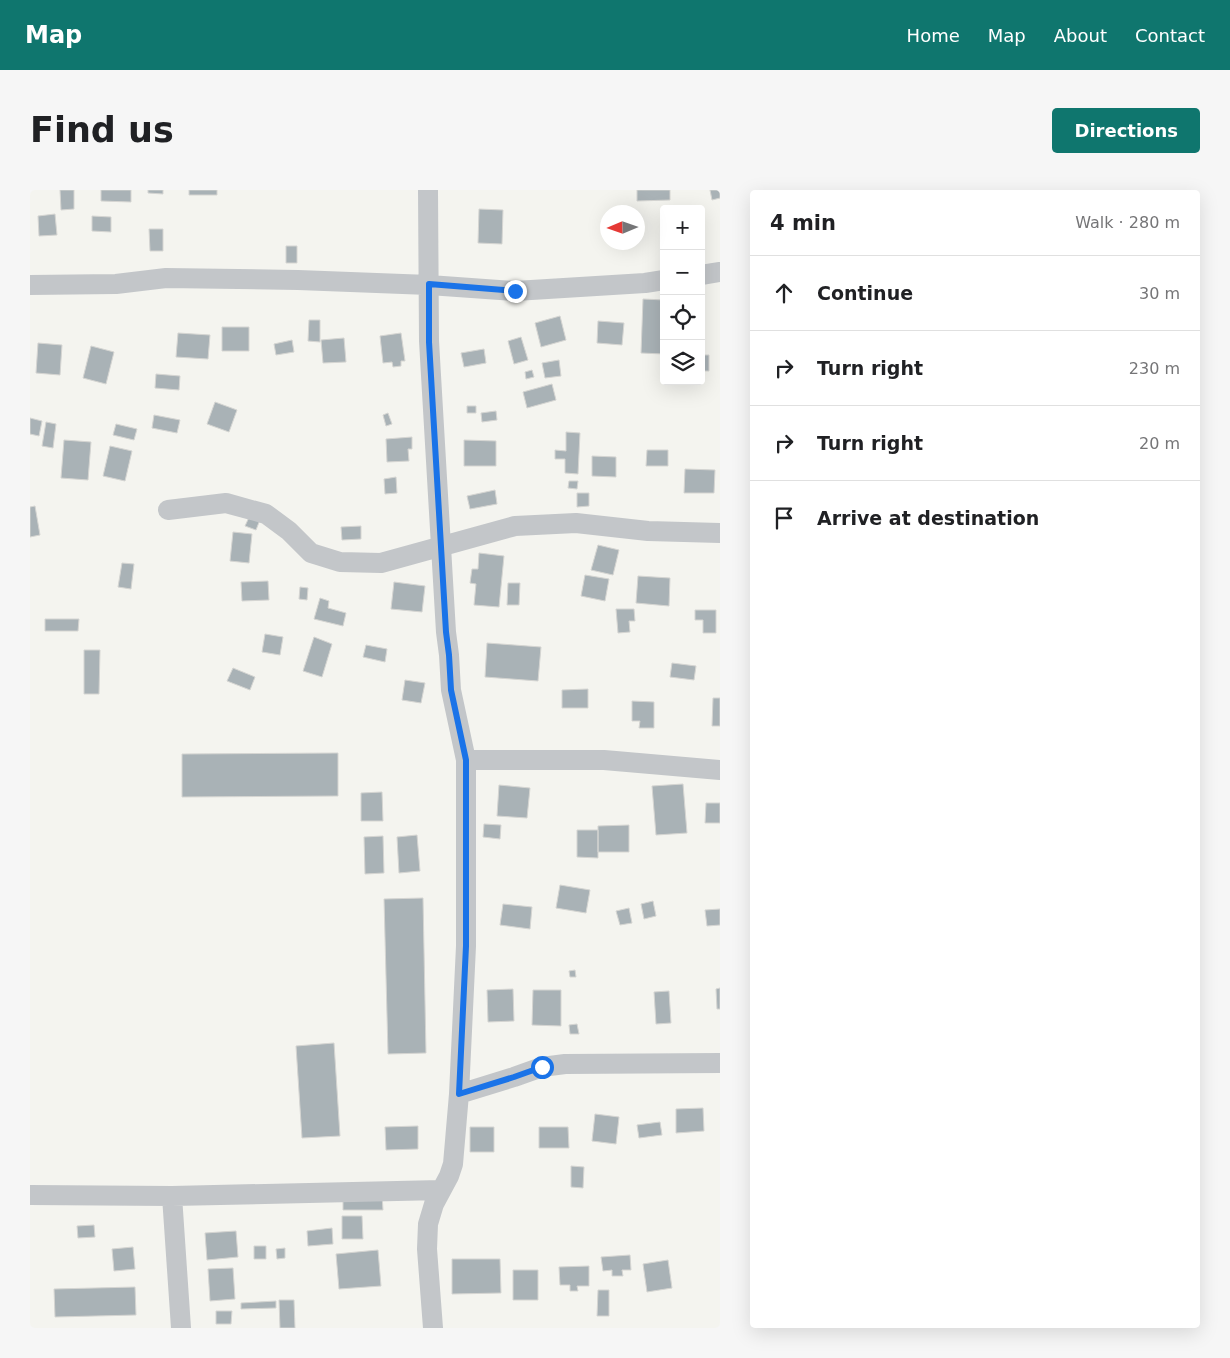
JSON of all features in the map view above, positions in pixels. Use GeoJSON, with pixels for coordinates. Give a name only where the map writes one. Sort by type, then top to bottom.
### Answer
{"type":"FeatureCollection","features":[{"type":"Feature","properties":{"kind":"street"},"geometry":{"type":"LineString","coordinates":[[428,190],[429,342],[440,547],[451,690],[466,760],[466,946],[459,1094],[452,1164],[449,1176],[434,1204],[428,1224],[427,1249],[433,1328]]}},
{"type":"Feature","properties":{"kind":"street"},"geometry":{"type":"LineString","coordinates":[[705,274],[720,272]]}},
{"type":"Feature","properties":{"kind":"street"},"geometry":{"type":"LineString","coordinates":[[30,284],[116,284],[166,278],[429,284],[515,291],[660,281]]}},
{"type":"Feature","properties":{"kind":"street"},"geometry":{"type":"LineString","coordinates":[[168,510],[226,503],[266,514],[289,531],[311,553],[340,562],[381,563],[515,526],[576,523],[648,531],[720,533]]}},
{"type":"Feature","properties":{"kind":"street"},"geometry":{"type":"LineString","coordinates":[[466,760],[604,760],[720,770]]}},
{"type":"Feature","properties":{"kind":"street"},"geometry":{"type":"LineString","coordinates":[[459,1094],[542,1067],[565,1064],[720,1063]]}},
{"type":"Feature","properties":{"kind":"street"},"geometry":{"type":"LineString","coordinates":[[30,1195],[172,1196],[441,1190]]}},
{"type":"Feature","properties":{"kind":"street"},"geometry":{"type":"LineString","coordinates":[[172,1196],[182,1328]]}},
{"type":"Feature","properties":{"kind":"building"},"geometry":{"type":"Polygon","coordinates":[[[60,190],[74,190],[74,209],[61,210],[60,190]]]}},
{"type":"Feature","properties":{"kind":"building"},"geometry":{"type":"Polygon","coordinates":[[[101,190],[131,190],[131,202],[101,201],[101,190]]]}},
{"type":"Feature","properties":{"kind":"building"},"geometry":{"type":"Polygon","coordinates":[[[148,190],[163,190],[163,194],[148,193],[148,190]]]}},
{"type":"Feature","properties":{"kind":"building"},"geometry":{"type":"Polygon","coordinates":[[[189,190],[217,190],[217,195],[189,195],[189,190]]]}},
{"type":"Feature","properties":{"kind":"building"},"geometry":{"type":"Polygon","coordinates":[[[637,190],[670,190],[670,200],[637,201],[637,190]]]}},
{"type":"Feature","properties":{"kind":"building"},"geometry":{"type":"Polygon","coordinates":[[[710,190],[720,190],[720,198],[712,200],[710,190]]]}},
{"type":"Feature","properties":{"kind":"building"},"geometry":{"type":"Polygon","coordinates":[[[479,209],[503,210],[502,244],[478,243],[479,209]]]}},
{"type":"Feature","properties":{"kind":"building"},"geometry":{"type":"Polygon","coordinates":[[[55,214],[57,235],[39,236],[38,216],[55,214]]]}},
{"type":"Feature","properties":{"kind":"building"},"geometry":{"type":"Polygon","coordinates":[[[92,216],[111,217],[111,232],[92,231],[92,216]]]}},
{"type":"Feature","properties":{"kind":"building"},"geometry":{"type":"Polygon","coordinates":[[[149,229],[163,229],[163,251],[150,251],[149,229]]]}},
{"type":"Feature","properties":{"kind":"building"},"geometry":{"type":"Polygon","coordinates":[[[286,246],[297,246],[297,263],[286,263],[286,246]]]}},
{"type":"Feature","properties":{"kind":"building"},"geometry":{"type":"Polygon","coordinates":[[[643,299],[660,300],[660,354],[641,353],[643,299]]]}},
{"type":"Feature","properties":{"kind":"building"},"geometry":{"type":"Polygon","coordinates":[[[560,316],[566,340],[541,347],[535,323],[560,316]]]}},
{"type":"Feature","properties":{"kind":"building"},"geometry":{"type":"Polygon","coordinates":[[[309,320],[320,320],[320,342],[308,341],[309,320]]]}},
{"type":"Feature","properties":{"kind":"building"},"geometry":{"type":"Polygon","coordinates":[[[598,321],[624,323],[622,345],[597,343],[598,321]]]}},
{"type":"Feature","properties":{"kind":"building"},"geometry":{"type":"Polygon","coordinates":[[[222,327],[249,327],[249,351],[222,351],[222,327]]]}},
{"type":"Feature","properties":{"kind":"building"},"geometry":{"type":"Polygon","coordinates":[[[178,333],[210,335],[208,359],[176,357],[178,333]]]}},
{"type":"Feature","properties":{"kind":"building"},"geometry":{"type":"Polygon","coordinates":[[[401,333],[405,361],[401,361],[401,366],[393,367],[392,362],[383,363],[380,336],[401,333]]]}},
{"type":"Feature","properties":{"kind":"building"},"geometry":{"type":"Polygon","coordinates":[[[521,337],[528,360],[514,364],[508,341],[521,337]]]}},
{"type":"Feature","properties":{"kind":"building"},"geometry":{"type":"Polygon","coordinates":[[[344,338],[346,362],[323,363],[321,340],[344,338]]]}},
{"type":"Feature","properties":{"kind":"building"},"geometry":{"type":"Polygon","coordinates":[[[292,340],[294,352],[276,355],[274,344],[292,340]]]}},
{"type":"Feature","properties":{"kind":"building"},"geometry":{"type":"Polygon","coordinates":[[[38,343],[62,345],[60,375],[36,373],[38,343]]]}},
{"type":"Feature","properties":{"kind":"building"},"geometry":{"type":"Polygon","coordinates":[[[91,346],[114,352],[106,384],[83,378],[91,346]]]}},
{"type":"Feature","properties":{"kind":"building"},"geometry":{"type":"Polygon","coordinates":[[[484,349],[486,363],[464,367],[461,353],[484,349]]]}},
{"type":"Feature","properties":{"kind":"building"},"geometry":{"type":"Polygon","coordinates":[[[705,355],[709,355],[709,371],[705,371],[705,355]]]}},
{"type":"Feature","properties":{"kind":"building"},"geometry":{"type":"Polygon","coordinates":[[[559,360],[561,376],[545,378],[542,363],[559,360]]]}},
{"type":"Feature","properties":{"kind":"building"},"geometry":{"type":"Polygon","coordinates":[[[532,370],[534,377],[526,379],[525,372],[532,370]]]}},
{"type":"Feature","properties":{"kind":"building"},"geometry":{"type":"Polygon","coordinates":[[[156,374],[180,376],[179,390],[155,388],[156,374]]]}},
{"type":"Feature","properties":{"kind":"building"},"geometry":{"type":"Polygon","coordinates":[[[552,384],[556,400],[527,408],[523,392],[552,384]]]}},
{"type":"Feature","properties":{"kind":"building"},"geometry":{"type":"Polygon","coordinates":[[[215,402],[237,410],[229,432],[207,424],[215,402]]]}},
{"type":"Feature","properties":{"kind":"building"},"geometry":{"type":"Polygon","coordinates":[[[467,406],[476,406],[476,413],[467,413],[467,406]]]}},
{"type":"Feature","properties":{"kind":"building"},"geometry":{"type":"Polygon","coordinates":[[[496,411],[497,420],[482,422],[481,413],[496,411]]]}},
{"type":"Feature","properties":{"kind":"building"},"geometry":{"type":"Polygon","coordinates":[[[388,413],[392,424],[386,426],[383,415],[388,413]]]}},
{"type":"Feature","properties":{"kind":"building"},"geometry":{"type":"Polygon","coordinates":[[[154,415],[180,420],[177,433],[152,428],[154,415]]]}},
{"type":"Feature","properties":{"kind":"building"},"geometry":{"type":"Polygon","coordinates":[[[30,418],[42,421],[39,436],[30,434],[30,418]]]}},
{"type":"Feature","properties":{"kind":"building"},"geometry":{"type":"Polygon","coordinates":[[[46,422],[56,424],[53,448],[42,446],[46,422]]]}},
{"type":"Feature","properties":{"kind":"building"},"geometry":{"type":"Polygon","coordinates":[[[116,424],[137,429],[134,440],[113,435],[116,424]]]}},
{"type":"Feature","properties":{"kind":"building"},"geometry":{"type":"Polygon","coordinates":[[[566,432],[580,433],[578,474],[565,473],[565,459],[555,459],[555,450],[566,451],[566,432]]]}},
{"type":"Feature","properties":{"kind":"building"},"geometry":{"type":"Polygon","coordinates":[[[412,437],[412,449],[408,449],[409,461],[387,462],[386,439],[412,437]]]}},
{"type":"Feature","properties":{"kind":"building"},"geometry":{"type":"Polygon","coordinates":[[[64,440],[91,442],[88,480],[61,478],[64,440]]]}},
{"type":"Feature","properties":{"kind":"building"},"geometry":{"type":"Polygon","coordinates":[[[464,440],[496,441],[496,466],[464,466],[464,440]]]}},
{"type":"Feature","properties":{"kind":"building"},"geometry":{"type":"Polygon","coordinates":[[[110,446],[132,451],[125,481],[103,476],[110,446]]]}},
{"type":"Feature","properties":{"kind":"building"},"geometry":{"type":"Polygon","coordinates":[[[647,450],[668,450],[668,466],[646,466],[647,450]]]}},
{"type":"Feature","properties":{"kind":"building"},"geometry":{"type":"Polygon","coordinates":[[[592,456],[616,457],[616,477],[592,476],[592,456]]]}},
{"type":"Feature","properties":{"kind":"building"},"geometry":{"type":"Polygon","coordinates":[[[685,469],[715,470],[714,493],[684,493],[685,469]]]}},
{"type":"Feature","properties":{"kind":"building"},"geometry":{"type":"Polygon","coordinates":[[[396,477],[397,493],[385,494],[384,479],[396,477]]]}},
{"type":"Feature","properties":{"kind":"building"},"geometry":{"type":"Polygon","coordinates":[[[569,481],[578,481],[577,489],[568,488],[569,481]]]}},
{"type":"Feature","properties":{"kind":"building"},"geometry":{"type":"Polygon","coordinates":[[[495,490],[497,504],[470,509],[467,496],[495,490]]]}},
{"type":"Feature","properties":{"kind":"building"},"geometry":{"type":"Polygon","coordinates":[[[577,493],[589,493],[589,506],[577,507],[577,493]]]}},
{"type":"Feature","properties":{"kind":"building"},"geometry":{"type":"Polygon","coordinates":[[[35,506],[40,535],[30,537],[30,507],[35,506]]]}},
{"type":"Feature","properties":{"kind":"building"},"geometry":{"type":"Polygon","coordinates":[[[251,513],[261,517],[256,530],[245,526],[251,513]]]}},
{"type":"Feature","properties":{"kind":"building"},"geometry":{"type":"Polygon","coordinates":[[[361,526],[361,539],[342,540],[341,527],[361,526]]]}},
{"type":"Feature","properties":{"kind":"building"},"geometry":{"type":"Polygon","coordinates":[[[233,532],[252,534],[249,563],[230,561],[233,532]]]}},
{"type":"Feature","properties":{"kind":"building"},"geometry":{"type":"Polygon","coordinates":[[[598,545],[619,550],[613,575],[591,570],[598,545]]]}},
{"type":"Feature","properties":{"kind":"building"},"geometry":{"type":"Polygon","coordinates":[[[479,553],[504,556],[499,607],[474,605],[476,584],[470,583],[472,569],[478,569],[479,553]]]}},
{"type":"Feature","properties":{"kind":"building"},"geometry":{"type":"Polygon","coordinates":[[[122,563],[134,564],[131,589],[118,587],[122,563]]]}},
{"type":"Feature","properties":{"kind":"building"},"geometry":{"type":"Polygon","coordinates":[[[585,575],[609,579],[605,601],[581,596],[585,575]]]}},
{"type":"Feature","properties":{"kind":"building"},"geometry":{"type":"Polygon","coordinates":[[[638,576],[670,578],[669,606],[636,603],[638,576]]]}},
{"type":"Feature","properties":{"kind":"building"},"geometry":{"type":"Polygon","coordinates":[[[268,581],[269,600],[242,601],[241,582],[268,581]]]}},
{"type":"Feature","properties":{"kind":"building"},"geometry":{"type":"Polygon","coordinates":[[[394,582],[425,586],[422,612],[391,609],[394,582]]]}},
{"type":"Feature","properties":{"kind":"building"},"geometry":{"type":"Polygon","coordinates":[[[508,583],[520,583],[519,605],[507,605],[508,583]]]}},
{"type":"Feature","properties":{"kind":"building"},"geometry":{"type":"Polygon","coordinates":[[[300,587],[308,588],[307,600],[299,599],[300,587]]]}},
{"type":"Feature","properties":{"kind":"building"},"geometry":{"type":"Polygon","coordinates":[[[320,598],[329,601],[328,608],[346,613],[343,626],[314,619],[320,598]]]}},
{"type":"Feature","properties":{"kind":"building"},"geometry":{"type":"Polygon","coordinates":[[[616,609],[634,609],[635,621],[629,621],[630,632],[618,633],[616,609]]]}},
{"type":"Feature","properties":{"kind":"building"},"geometry":{"type":"Polygon","coordinates":[[[695,610],[716,610],[716,633],[703,633],[703,620],[695,620],[695,610]]]}},
{"type":"Feature","properties":{"kind":"building"},"geometry":{"type":"Polygon","coordinates":[[[45,619],[79,619],[78,631],[45,631],[45,619]]]}},
{"type":"Feature","properties":{"kind":"building"},"geometry":{"type":"Polygon","coordinates":[[[265,634],[283,637],[280,655],[262,652],[265,634]]]}},
{"type":"Feature","properties":{"kind":"building"},"geometry":{"type":"Polygon","coordinates":[[[314,637],[332,644],[322,677],[303,671],[314,637]]]}},
{"type":"Feature","properties":{"kind":"building"},"geometry":{"type":"Polygon","coordinates":[[[487,643],[541,647],[538,681],[485,677],[487,643]]]}},
{"type":"Feature","properties":{"kind":"building"},"geometry":{"type":"Polygon","coordinates":[[[366,645],[387,649],[385,662],[363,657],[366,645]]]}},
{"type":"Feature","properties":{"kind":"building"},"geometry":{"type":"Polygon","coordinates":[[[84,650],[100,650],[99,694],[84,694],[84,650]]]}},
{"type":"Feature","properties":{"kind":"building"},"geometry":{"type":"Polygon","coordinates":[[[672,663],[696,666],[694,680],[670,677],[672,663]]]}},
{"type":"Feature","properties":{"kind":"building"},"geometry":{"type":"Polygon","coordinates":[[[233,668],[255,677],[250,690],[227,681],[233,668]]]}},
{"type":"Feature","properties":{"kind":"building"},"geometry":{"type":"Polygon","coordinates":[[[405,680],[425,683],[421,703],[402,700],[405,680]]]}},
{"type":"Feature","properties":{"kind":"building"},"geometry":{"type":"Polygon","coordinates":[[[588,689],[588,708],[562,708],[562,690],[588,689]]]}},
{"type":"Feature","properties":{"kind":"building"},"geometry":{"type":"Polygon","coordinates":[[[713,698],[720,698],[720,726],[712,726],[713,698]]]}},
{"type":"Feature","properties":{"kind":"building"},"geometry":{"type":"Polygon","coordinates":[[[632,701],[654,702],[654,728],[639,728],[640,721],[632,721],[632,701]]]}},
{"type":"Feature","properties":{"kind":"building"},"geometry":{"type":"Polygon","coordinates":[[[338,753],[338,796],[182,797],[182,754],[338,753]]]}},
{"type":"Feature","properties":{"kind":"building"},"geometry":{"type":"Polygon","coordinates":[[[683,784],[687,833],[656,835],[652,786],[683,784]]]}},
{"type":"Feature","properties":{"kind":"building"},"geometry":{"type":"Polygon","coordinates":[[[499,785],[530,788],[527,818],[497,816],[499,785]]]}},
{"type":"Feature","properties":{"kind":"building"},"geometry":{"type":"Polygon","coordinates":[[[382,792],[383,821],[361,821],[361,793],[382,792]]]}},
{"type":"Feature","properties":{"kind":"building"},"geometry":{"type":"Polygon","coordinates":[[[706,803],[720,803],[720,823],[705,823],[706,803]]]}},
{"type":"Feature","properties":{"kind":"building"},"geometry":{"type":"Polygon","coordinates":[[[484,824],[501,825],[500,839],[483,837],[484,824]]]}},
{"type":"Feature","properties":{"kind":"building"},"geometry":{"type":"Polygon","coordinates":[[[629,825],[629,852],[598,852],[598,826],[629,825]]]}},
{"type":"Feature","properties":{"kind":"building"},"geometry":{"type":"Polygon","coordinates":[[[577,830],[598,830],[598,858],[577,857],[577,830]]]}},
{"type":"Feature","properties":{"kind":"building"},"geometry":{"type":"Polygon","coordinates":[[[417,835],[420,871],[399,873],[397,837],[417,835]]]}},
{"type":"Feature","properties":{"kind":"building"},"geometry":{"type":"Polygon","coordinates":[[[383,836],[384,873],[365,874],[364,837],[383,836]]]}},
{"type":"Feature","properties":{"kind":"building"},"geometry":{"type":"Polygon","coordinates":[[[560,885],[590,890],[586,913],[556,908],[560,885]]]}},
{"type":"Feature","properties":{"kind":"building"},"geometry":{"type":"Polygon","coordinates":[[[423,898],[426,1053],[388,1054],[384,899],[423,898]]]}},
{"type":"Feature","properties":{"kind":"building"},"geometry":{"type":"Polygon","coordinates":[[[653,901],[656,916],[644,919],[641,904],[653,901]]]}},
{"type":"Feature","properties":{"kind":"building"},"geometry":{"type":"Polygon","coordinates":[[[503,904],[532,907],[530,929],[500,925],[503,904]]]}},
{"type":"Feature","properties":{"kind":"building"},"geometry":{"type":"Polygon","coordinates":[[[629,908],[632,923],[620,925],[616,911],[629,908]]]}},
{"type":"Feature","properties":{"kind":"building"},"geometry":{"type":"Polygon","coordinates":[[[720,909],[720,925],[707,926],[705,910],[720,909]]]}},
{"type":"Feature","properties":{"kind":"building"},"geometry":{"type":"Polygon","coordinates":[[[575,970],[576,977],[570,977],[569,971],[575,970]]]}},
{"type":"Feature","properties":{"kind":"building"},"geometry":{"type":"Polygon","coordinates":[[[720,988],[720,1009],[717,1009],[716,989],[720,988]]]}},
{"type":"Feature","properties":{"kind":"building"},"geometry":{"type":"Polygon","coordinates":[[[513,989],[514,1021],[488,1022],[487,990],[513,989]]]}},
{"type":"Feature","properties":{"kind":"building"},"geometry":{"type":"Polygon","coordinates":[[[533,990],[561,990],[561,1026],[532,1025],[533,990]]]}},
{"type":"Feature","properties":{"kind":"building"},"geometry":{"type":"Polygon","coordinates":[[[669,991],[671,1023],[656,1024],[654,992],[669,991]]]}},
{"type":"Feature","properties":{"kind":"building"},"geometry":{"type":"Polygon","coordinates":[[[577,1024],[579,1034],[570,1034],[569,1025],[577,1024]]]}},
{"type":"Feature","properties":{"kind":"building"},"geometry":{"type":"Polygon","coordinates":[[[334,1043],[340,1136],[302,1138],[296,1046],[334,1043]]]}},
{"type":"Feature","properties":{"kind":"building"},"geometry":{"type":"Polygon","coordinates":[[[703,1108],[704,1131],[676,1133],[676,1109],[703,1108]]]}},
{"type":"Feature","properties":{"kind":"building"},"geometry":{"type":"Polygon","coordinates":[[[595,1114],[619,1117],[616,1144],[592,1141],[595,1114]]]}},
{"type":"Feature","properties":{"kind":"building"},"geometry":{"type":"Polygon","coordinates":[[[660,1122],[662,1135],[639,1138],[637,1125],[660,1122]]]}},
{"type":"Feature","properties":{"kind":"building"},"geometry":{"type":"Polygon","coordinates":[[[418,1126],[418,1149],[386,1150],[385,1127],[418,1126]]]}},
{"type":"Feature","properties":{"kind":"building"},"geometry":{"type":"Polygon","coordinates":[[[470,1127],[494,1127],[494,1152],[470,1152],[470,1127]]]}},
{"type":"Feature","properties":{"kind":"building"},"geometry":{"type":"Polygon","coordinates":[[[539,1127],[568,1127],[569,1148],[539,1148],[539,1127]]]}},
{"type":"Feature","properties":{"kind":"building"},"geometry":{"type":"Polygon","coordinates":[[[571,1166],[584,1167],[583,1188],[571,1187],[571,1166]]]}},
{"type":"Feature","properties":{"kind":"building"},"geometry":{"type":"Polygon","coordinates":[[[343,1195],[382,1195],[383,1210],[343,1210],[343,1195]]]}},
{"type":"Feature","properties":{"kind":"building"},"geometry":{"type":"Polygon","coordinates":[[[342,1216],[362,1216],[363,1239],[342,1239],[342,1216]]]}},
{"type":"Feature","properties":{"kind":"building"},"geometry":{"type":"Polygon","coordinates":[[[94,1225],[95,1237],[78,1238],[77,1226],[94,1225]]]}},
{"type":"Feature","properties":{"kind":"building"},"geometry":{"type":"Polygon","coordinates":[[[332,1228],[333,1244],[308,1246],[307,1231],[332,1228]]]}},
{"type":"Feature","properties":{"kind":"building"},"geometry":{"type":"Polygon","coordinates":[[[236,1231],[238,1257],[207,1260],[205,1233],[236,1231]]]}},
{"type":"Feature","properties":{"kind":"building"},"geometry":{"type":"Polygon","coordinates":[[[254,1246],[266,1246],[266,1259],[254,1259],[254,1246]]]}},
{"type":"Feature","properties":{"kind":"building"},"geometry":{"type":"Polygon","coordinates":[[[133,1247],[135,1269],[114,1271],[112,1249],[133,1247]]]}},
{"type":"Feature","properties":{"kind":"building"},"geometry":{"type":"Polygon","coordinates":[[[285,1248],[285,1258],[277,1259],[276,1249],[285,1248]]]}},
{"type":"Feature","properties":{"kind":"building"},"geometry":{"type":"Polygon","coordinates":[[[378,1250],[381,1286],[339,1289],[336,1254],[378,1250]]]}},
{"type":"Feature","properties":{"kind":"building"},"geometry":{"type":"Polygon","coordinates":[[[630,1255],[631,1270],[622,1270],[623,1276],[612,1276],[612,1270],[603,1271],[601,1257],[630,1255]]]}},
{"type":"Feature","properties":{"kind":"building"},"geometry":{"type":"Polygon","coordinates":[[[452,1259],[500,1259],[501,1293],[452,1294],[452,1259]]]}},
{"type":"Feature","properties":{"kind":"building"},"geometry":{"type":"Polygon","coordinates":[[[668,1260],[672,1288],[647,1292],[643,1264],[668,1260]]]}},
{"type":"Feature","properties":{"kind":"building"},"geometry":{"type":"Polygon","coordinates":[[[589,1266],[589,1286],[577,1286],[578,1291],[570,1291],[570,1285],[560,1285],[559,1267],[589,1266]]]}},
{"type":"Feature","properties":{"kind":"building"},"geometry":{"type":"Polygon","coordinates":[[[233,1268],[235,1299],[210,1301],[208,1269],[233,1268]]]}},
{"type":"Feature","properties":{"kind":"building"},"geometry":{"type":"Polygon","coordinates":[[[513,1270],[538,1270],[538,1300],[513,1300],[513,1270]]]}},
{"type":"Feature","properties":{"kind":"building"},"geometry":{"type":"Polygon","coordinates":[[[135,1287],[136,1315],[55,1317],[54,1289],[135,1287]]]}},
{"type":"Feature","properties":{"kind":"building"},"geometry":{"type":"Polygon","coordinates":[[[598,1290],[609,1290],[609,1316],[597,1316],[598,1290]]]}},
{"type":"Feature","properties":{"kind":"building"},"geometry":{"type":"Polygon","coordinates":[[[279,1300],[294,1300],[295,1328],[280,1328],[279,1300]]]}},
{"type":"Feature","properties":{"kind":"building"},"geometry":{"type":"Polygon","coordinates":[[[276,1301],[276,1308],[241,1309],[241,1303],[276,1301]]]}},
{"type":"Feature","properties":{"kind":"building"},"geometry":{"type":"Polygon","coordinates":[[[216,1311],[232,1311],[231,1324],[216,1324],[216,1311]]]}},
{"type":"Feature","properties":{"kind":"route"},"geometry":{"type":"LineString","coordinates":[[515,291],[429,284],[429,342],[440,547],[451,690],[466,760],[466,946],[459,1094],[542,1067]]}}]}
